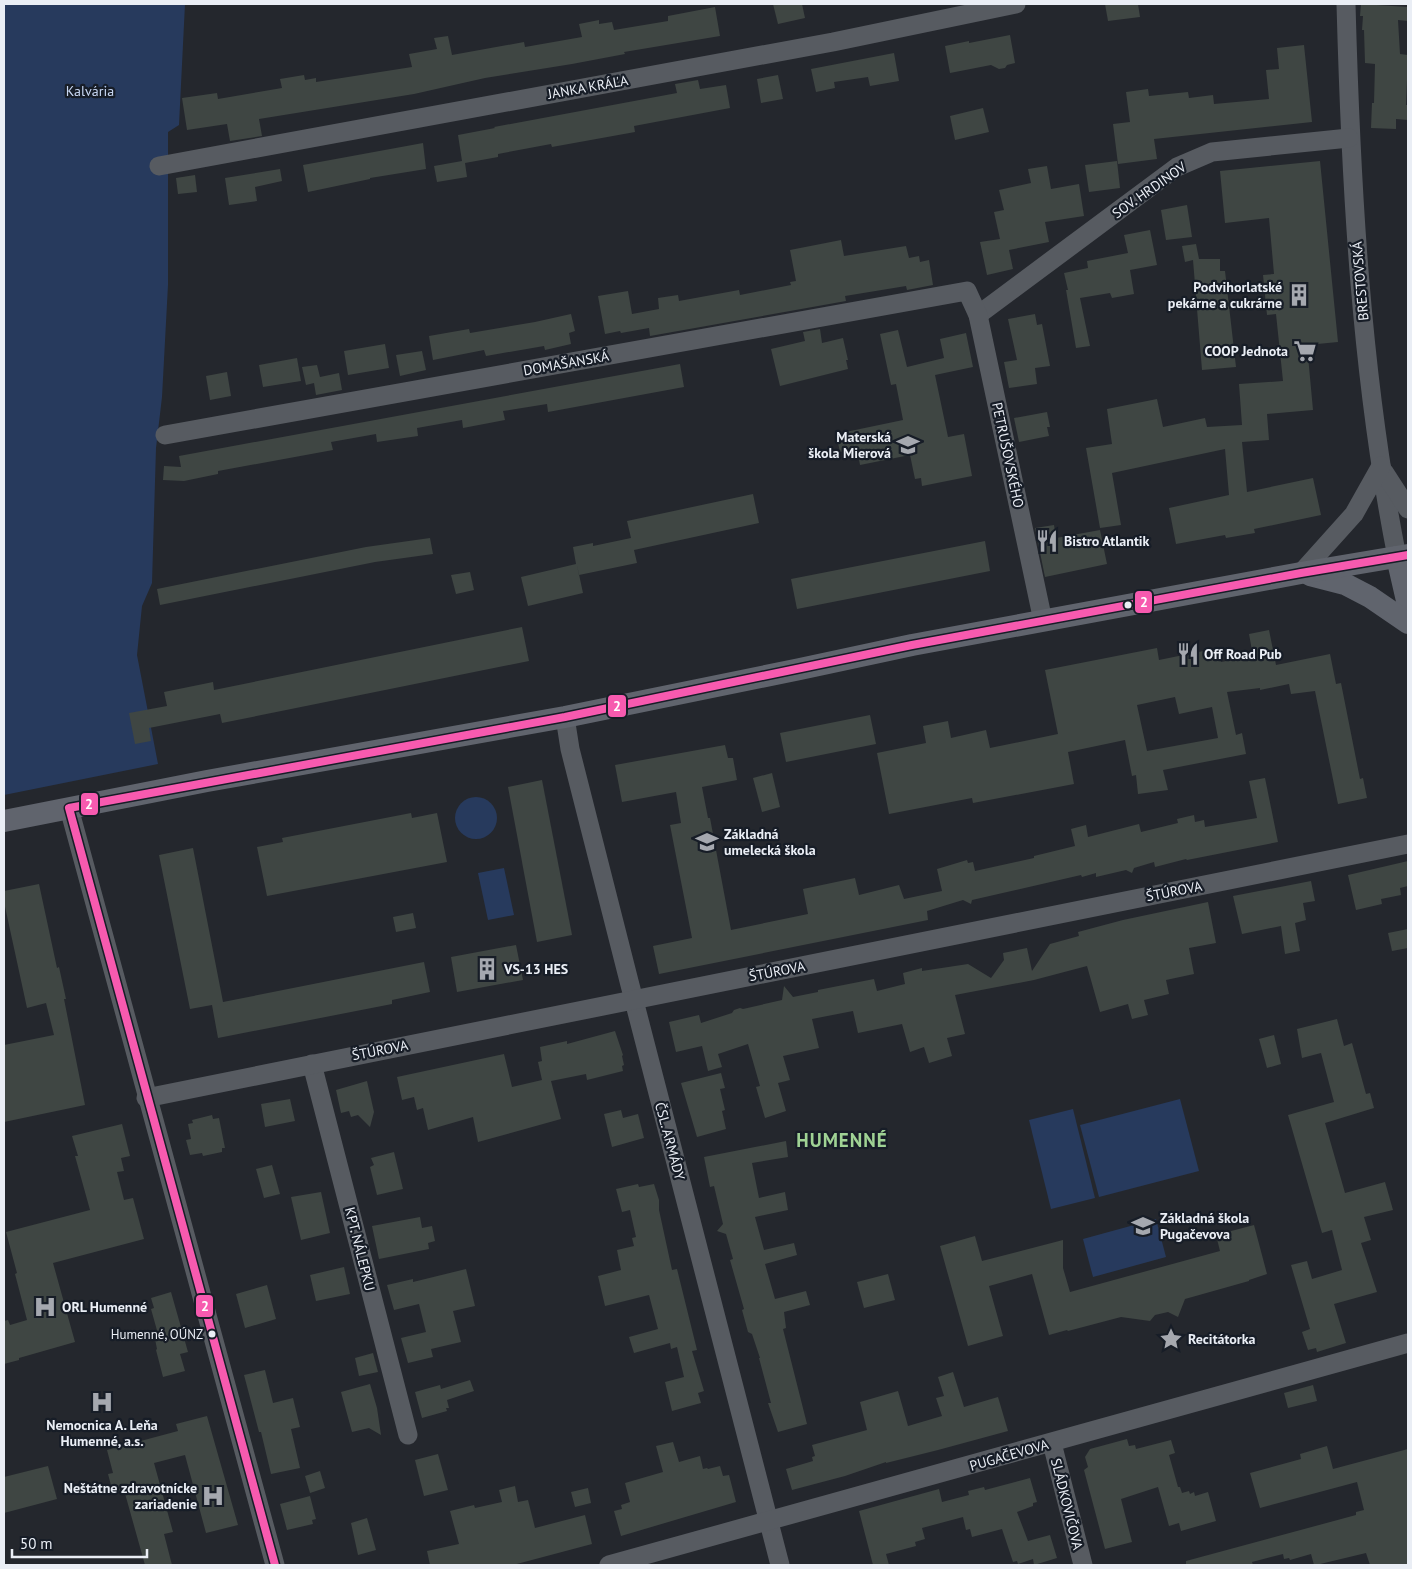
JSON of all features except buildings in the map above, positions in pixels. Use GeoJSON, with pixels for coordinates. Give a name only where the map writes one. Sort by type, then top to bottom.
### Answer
{"type":"FeatureCollection","features":[{"type":"Feature","properties":{"kind":"main road"},"geometry":{"type":"LineString","coordinates":[[4,821],[564,717],[912,645],[1402,556],[1408,605]]}},
{"type":"Feature","properties":{"kind":"main road"},"geometry":{"type":"LineString","coordinates":[[1302,573],[1345,584],[1370,597],[1408,623]]}},
{"type":"Feature","properties":{"kind":"street","name":"JANKA KRÁĽA"},"geometry":{"type":"LineString","coordinates":[[158,166],[823,43],[1016,4]]}},
{"type":"Feature","properties":{"kind":"street","name":"BRESTOVSKÁ"},"geometry":{"type":"LineString","coordinates":[[1346,4],[1349,138],[1368,369],[1381,466],[1402,556]]}},
{"type":"Feature","properties":{"kind":"street","name":"SOV. HRDINOV"},"geometry":{"type":"LineString","coordinates":[[978,315],[1177,167],[1212,152],[1349,138]]}},
{"type":"Feature","properties":{"kind":"street","name":"PETRUŠOVSKÉHO"},"geometry":{"type":"LineString","coordinates":[[967,291],[978,315],[1044,621]]}},
{"type":"Feature","properties":{"kind":"street","name":"DOMAŠANSKÁ"},"geometry":{"type":"LineString","coordinates":[[165,435],[967,291]]}},
{"type":"Feature","properties":{"kind":"street"},"geometry":{"type":"LineString","coordinates":[[1302,573],[1354,514],[1381,466],[1408,509]]}},
{"type":"Feature","properties":{"kind":"street","name":"ČSL. ARMÁDY"},"geometry":{"type":"LineString","coordinates":[[564,717],[570,750],[633,999],[780,1565]]}},
{"type":"Feature","properties":{"kind":"street"},"geometry":{"type":"LineString","coordinates":[[68,808],[275,1565]]}},
{"type":"Feature","properties":{"kind":"street","name":"ŠTÚROVA"},"geometry":{"type":"LineString","coordinates":[[146,1098],[1408,844]]}},
{"type":"Feature","properties":{"kind":"street","name":"KPT. NÁLEPKU"},"geometry":{"type":"LineString","coordinates":[[312,1064],[408,1435]]}},
{"type":"Feature","properties":{"kind":"street","name":"PUGAČEVOVA"},"geometry":{"type":"LineString","coordinates":[[609,1565],[1408,1343]]}},
{"type":"Feature","properties":{"kind":"street","name":"SLÁDKOVIČOVA"},"geometry":{"type":"LineString","coordinates":[[1052,1442],[1083,1565]]}},
{"type":"Feature","properties":{"kind":"green space","name":"Kalvária"},"geometry":{"type":"Polygon","coordinates":[[[4,4],[185,4],[179,125],[168,132],[168,285],[162,397],[156,448],[152,583],[142,606],[137,655],[158,764],[4,795],[4,4]]]}},
{"type":"Feature","properties":{"kind":"green space"},"geometry":{"type":"Polygon","coordinates":[[[472,797],[480,797],[491,803],[497,818],[491,833],[480,839],[472,839],[461,833],[455,822],[455,814],[461,803],[472,797]]]}},
{"type":"Feature","properties":{"kind":"green space"},"geometry":{"type":"Polygon","coordinates":[[[504,868],[514,915],[488,920],[478,873],[504,868]]]}},
{"type":"Feature","properties":{"kind":"green space"},"geometry":{"type":"Polygon","coordinates":[[[1180,1099],[1199,1171],[1099,1197],[1080,1125],[1180,1099]]]}},
{"type":"Feature","properties":{"kind":"green space"},"geometry":{"type":"Polygon","coordinates":[[[1073,1109],[1095,1198],[1051,1209],[1029,1120],[1073,1109]]]}},
{"type":"Feature","properties":{"kind":"green space"},"geometry":{"type":"Polygon","coordinates":[[[1156,1219],[1166,1257],[1093,1277],[1083,1239],[1156,1219]]]}},
{"type":"Feature","properties":{"kind":"transit line","name":"2"},"geometry":{"type":"LineString","coordinates":[[275,1565],[69,808],[565,717],[912,645],[1408,555]]}},
{"type":"Feature","properties":{"kind":"place","name":"Podvihorlatské pekárne a cukrárne"},"geometry":{"type":"Point","coordinates":[1299,295]}},
{"type":"Feature","properties":{"kind":"place","name":"COOP Jednota"},"geometry":{"type":"Point","coordinates":[1305,351]}},
{"type":"Feature","properties":{"kind":"place","name":"Materská škola Mierová"},"geometry":{"type":"Point","coordinates":[908,445]}},
{"type":"Feature","properties":{"kind":"place","name":"Bistro Atlantik"},"geometry":{"type":"Point","coordinates":[1047,541]}},
{"type":"Feature","properties":{"kind":"place","name":"Off Road Pub"},"geometry":{"type":"Point","coordinates":[1188,654]}},
{"type":"Feature","properties":{"kind":"place","name":"Základná umelecká škola"},"geometry":{"type":"Point","coordinates":[707,842]}},
{"type":"Feature","properties":{"kind":"place","name":"VS-13 HES"},"geometry":{"type":"Point","coordinates":[487,969]}},
{"type":"Feature","properties":{"kind":"place","name":"Základná škola Pugačevova"},"geometry":{"type":"Point","coordinates":[1143,1226]}},
{"type":"Feature","properties":{"kind":"place","name":"ORL Humenné"},"geometry":{"type":"Point","coordinates":[45,1307]}},
{"type":"Feature","properties":{"kind":"place","name":"Humenné, OÚNZ"},"geometry":{"type":"Point","coordinates":[212,1334]}},
{"type":"Feature","properties":{"kind":"place","name":"Recitátorka"},"geometry":{"type":"Point","coordinates":[1171,1339]}},
{"type":"Feature","properties":{"kind":"place","name":"Nemocnica A. Leňa Humenné, a.s."},"geometry":{"type":"Point","coordinates":[102,1402]}},
{"type":"Feature","properties":{"kind":"place","name":"Neštátne zdravotnícke zariadenie"},"geometry":{"type":"Point","coordinates":[213,1496]}},
{"type":"Feature","properties":{"kind":"district","name":"HUMENNÉ"},"geometry":{"type":"Point","coordinates":[842,1140]}}]}
